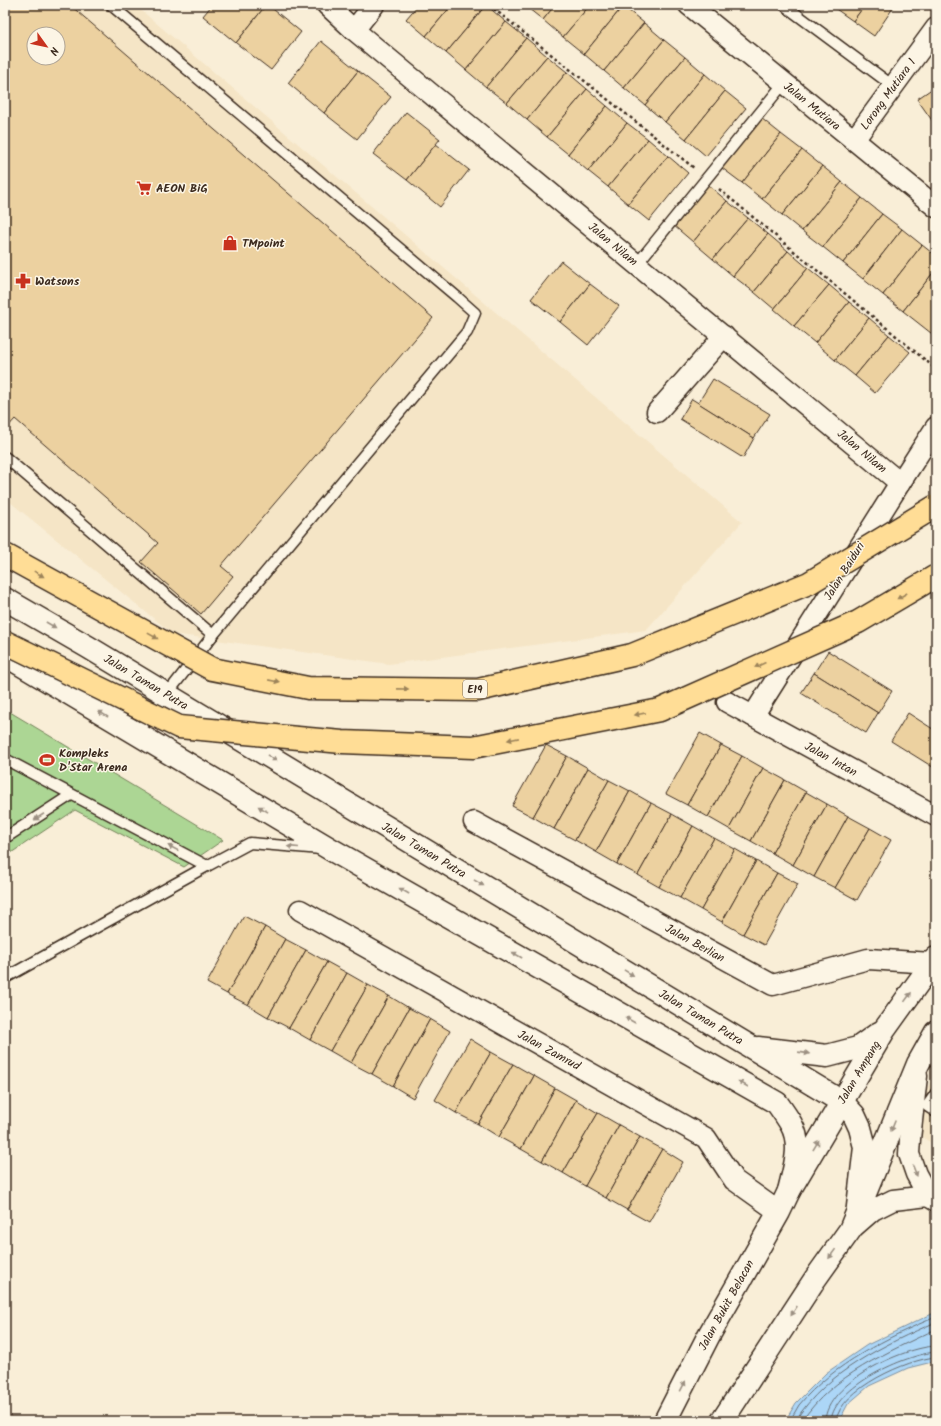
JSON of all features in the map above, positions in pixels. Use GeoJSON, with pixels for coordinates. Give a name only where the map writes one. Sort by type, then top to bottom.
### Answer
{"type":"FeatureCollection","features":[{"type":"Feature","properties":{"kind":"highway","name":"E19"},"geometry":{"type":"LineString","coordinates":[[5,555],[212,669],[308,688],[478,690],[632,655],[809,583],[936,506]]}},
{"type":"Feature","properties":{"kind":"highway"},"geometry":{"type":"LineString","coordinates":[[5,642],[179,728],[342,742],[473,747],[660,710],[858,622],[936,576]]}},
{"type":"Feature","properties":{"kind":"street","name":"Jalan Nilam"},"geometry":{"type":"LineString","coordinates":[[327,5],[354,30],[900,483]]}},
{"type":"Feature","properties":{"kind":"street"},"geometry":{"type":"LineString","coordinates":[[354,30],[374,5]]}},
{"type":"Feature","properties":{"kind":"street","name":"Jalan Mutiara"},"geometry":{"type":"LineString","coordinates":[[689,5],[936,207]]}},
{"type":"Feature","properties":{"kind":"street","name":"Lorong Mutiara 1"},"geometry":{"type":"LineString","coordinates":[[854,140],[936,28]]}},
{"type":"Feature","properties":{"kind":"street"},"geometry":{"type":"LineString","coordinates":[[657,412],[724,336]]}},
{"type":"Feature","properties":{"kind":"street","name":"Jalan Baiduri"},"geometry":{"type":"LineString","coordinates":[[753,716],[936,427]]}},
{"type":"Feature","properties":{"kind":"street","name":"Jalan Taman Putra"},"geometry":{"type":"LineString","coordinates":[[5,599],[842,1102],[854,1115],[860,1128],[865,1147],[853,1222]]}},
{"type":"Feature","properties":{"kind":"street"},"geometry":{"type":"LineString","coordinates":[[5,655],[332,850],[777,1103],[792,1125],[798,1147],[796,1165],[789,1190]]}},
{"type":"Feature","properties":{"kind":"street","name":"Jalan Intan"},"geometry":{"type":"LineString","coordinates":[[727,702],[936,816]]}},
{"type":"Feature","properties":{"kind":"street","name":"Jalan Berlian"},"geometry":{"type":"LineString","coordinates":[[474,822],[773,985],[868,959],[934,961]]}},
{"type":"Feature","properties":{"kind":"street","name":"Jalan Zamrud"},"geometry":{"type":"LineString","coordinates":[[300,910],[706,1138],[734,1180],[779,1212]]}},
{"type":"Feature","properties":{"kind":"street","name":"Jalan Ampang"},"geometry":{"type":"LineString","coordinates":[[789,1190],[885,1029],[934,961]]}},
{"type":"Feature","properties":{"kind":"street"},"geometry":{"type":"LineString","coordinates":[[752,1048],[827,1056],[858,1048],[885,1029]]}},
{"type":"Feature","properties":{"kind":"street"},"geometry":{"type":"LineString","coordinates":[[722,1421],[853,1222],[918,1064],[936,1032]]}},
{"type":"Feature","properties":{"kind":"street"},"geometry":{"type":"LineString","coordinates":[[918,1064],[909,1154],[916,1174],[932,1198]]}},
{"type":"Feature","properties":{"kind":"street","name":"Jalan Bukit Belacan"},"geometry":{"type":"LineString","coordinates":[[665,1421],[709,1335],[779,1212],[789,1190]]}},
{"type":"Feature","properties":{"kind":"street"},"geometry":{"type":"LineString","coordinates":[[853,1222],[893,1200],[932,1198]]}},
{"type":"Feature","properties":{"kind":"lane"},"geometry":{"type":"LineString","coordinates":[[111,5],[457,296],[475,314],[467,332],[213,635],[136,734]]}},
{"type":"Feature","properties":{"kind":"lane"},"geometry":{"type":"LineString","coordinates":[[784,5],[893,86]]}},
{"type":"Feature","properties":{"kind":"lane"},"geometry":{"type":"LineString","coordinates":[[637,264],[784,83]]}},
{"type":"Feature","properties":{"kind":"lane"},"geometry":{"type":"LineString","coordinates":[[5,457],[213,635]]}},
{"type":"Feature","properties":{"kind":"lane"},"geometry":{"type":"LineString","coordinates":[[5,759],[207,866]]}},
{"type":"Feature","properties":{"kind":"lane"},"geometry":{"type":"LineString","coordinates":[[5,838],[71,795]]}},
{"type":"Feature","properties":{"kind":"lane"},"geometry":{"type":"LineString","coordinates":[[5,978],[250,843],[332,850]]}},
{"type":"Feature","properties":{"kind":"lane"},"geometry":{"type":"LineString","coordinates":[[936,1093],[927,1106],[936,1112]]}},
{"type":"Feature","properties":{"kind":"shaded area"},"geometry":{"type":"Polygon","coordinates":[[[5,5],[135,5],[742,522],[646,630],[389,664],[173,634],[5,498],[5,5]]]}},
{"type":"Feature","properties":{"kind":"shaded area"},"geometry":{"type":"Polygon","coordinates":[[[936,1075],[936,1146],[922,1137],[916,1104],[936,1075]]]}},
{"type":"Feature","properties":{"kind":"green space","name":"Kompleks D'Star Arena"},"geometry":{"type":"Polygon","coordinates":[[[5,709],[223,840],[184,867],[75,810],[5,857],[5,709]]]}},
{"type":"Feature","properties":{"kind":"water"},"geometry":{"type":"Polygon","coordinates":[[[936,1312],[936,1361],[908,1368],[869,1386],[848,1404],[839,1421],[785,1421],[796,1403],[826,1373],[867,1345],[936,1312]]]}},
{"type":"Feature","properties":{"kind":"building","name":"AEON BiG"},"geometry":{"type":"Polygon","coordinates":[[[5,5],[70,5],[433,318],[221,566],[233,576],[201,614],[141,562],[158,543],[15,419],[5,430],[5,5]]]}},
{"type":"Feature","properties":{"kind":"building"},"geometry":{"type":"Polygon","coordinates":[[[212,5],[266,5],[236,43],[203,16],[212,5]]]}},
{"type":"Feature","properties":{"kind":"building"},"geometry":{"type":"Polygon","coordinates":[[[266,5],[268,5],[301,32],[271,70],[236,43],[266,5]]]}},
{"type":"Feature","properties":{"kind":"building"},"geometry":{"type":"Polygon","coordinates":[[[418,5],[452,5],[426,36],[406,19],[418,5]]]}},
{"type":"Feature","properties":{"kind":"building"},"geometry":{"type":"Polygon","coordinates":[[[452,5],[486,5],[446,53],[426,36],[452,5]]]}},
{"type":"Feature","properties":{"kind":"building"},"geometry":{"type":"Polygon","coordinates":[[[486,5],[506,22],[466,70],[446,53],[486,5]]]}},
{"type":"Feature","properties":{"kind":"building"},"geometry":{"type":"Polygon","coordinates":[[[524,5],[555,5],[543,20],[524,5]]]}},
{"type":"Feature","properties":{"kind":"building"},"geometry":{"type":"Polygon","coordinates":[[[555,5],[590,5],[563,37],[543,20],[555,5]]]}},
{"type":"Feature","properties":{"kind":"building"},"geometry":{"type":"Polygon","coordinates":[[[590,5],[623,6],[584,54],[563,37],[590,5]]]}},
{"type":"Feature","properties":{"kind":"building"},"geometry":{"type":"Polygon","coordinates":[[[835,5],[865,5],[853,21],[833,7],[835,5]]]}},
{"type":"Feature","properties":{"kind":"building"},"geometry":{"type":"Polygon","coordinates":[[[865,5],[895,5],[874,36],[853,21],[865,5]]]}},
{"type":"Feature","properties":{"kind":"building"},"geometry":{"type":"Polygon","coordinates":[[[623,6],[644,23],[604,71],[584,54],[623,6]]]}},
{"type":"Feature","properties":{"kind":"building"},"geometry":{"type":"Polygon","coordinates":[[[506,22],[526,38],[486,87],[466,70],[506,22]]]}},
{"type":"Feature","properties":{"kind":"building"},"geometry":{"type":"Polygon","coordinates":[[[644,23],[664,40],[624,88],[604,71],[644,23]]]}},
{"type":"Feature","properties":{"kind":"building"},"geometry":{"type":"Polygon","coordinates":[[[526,38],[547,56],[507,103],[486,87],[526,38]]]}},
{"type":"Feature","properties":{"kind":"building"},"geometry":{"type":"Polygon","coordinates":[[[664,40],[685,57],[645,105],[624,88],[664,40]]]}},
{"type":"Feature","properties":{"kind":"building"},"geometry":{"type":"Polygon","coordinates":[[[321,41],[358,71],[324,113],[288,83],[321,41]]]}},
{"type":"Feature","properties":{"kind":"building"},"geometry":{"type":"Polygon","coordinates":[[[547,56],[567,72],[527,120],[507,103],[547,56]]]}},
{"type":"Feature","properties":{"kind":"building"},"geometry":{"type":"Polygon","coordinates":[[[685,57],[705,74],[665,122],[645,105],[685,57]]]}},
{"type":"Feature","properties":{"kind":"building"},"geometry":{"type":"Polygon","coordinates":[[[358,71],[391,97],[357,139],[324,113],[358,71]]]}},
{"type":"Feature","properties":{"kind":"building"},"geometry":{"type":"Polygon","coordinates":[[[567,72],[587,89],[547,137],[527,120],[567,72]]]}},
{"type":"Feature","properties":{"kind":"building"},"geometry":{"type":"Polygon","coordinates":[[[705,74],[725,91],[686,139],[665,122],[705,74]]]}},
{"type":"Feature","properties":{"kind":"building"},"geometry":{"type":"Polygon","coordinates":[[[936,86],[936,126],[917,99],[936,86]]]}},
{"type":"Feature","properties":{"kind":"building"},"geometry":{"type":"Polygon","coordinates":[[[587,89],[607,106],[568,154],[547,137],[587,89]]]}},
{"type":"Feature","properties":{"kind":"building"},"geometry":{"type":"Polygon","coordinates":[[[725,91],[746,108],[706,156],[686,139],[725,91]]]}},
{"type":"Feature","properties":{"kind":"building"},"geometry":{"type":"Polygon","coordinates":[[[607,106],[627,123],[588,171],[568,154],[607,106]]]}},
{"type":"Feature","properties":{"kind":"building"},"geometry":{"type":"Polygon","coordinates":[[[406,112],[440,139],[407,180],[373,154],[406,112]]]}},
{"type":"Feature","properties":{"kind":"building"},"geometry":{"type":"Polygon","coordinates":[[[761,118],[781,134],[742,183],[722,168],[761,118]]]}},
{"type":"Feature","properties":{"kind":"building"},"geometry":{"type":"Polygon","coordinates":[[[627,123],[648,139],[608,187],[588,171],[627,123]]]}},
{"type":"Feature","properties":{"kind":"building"},"geometry":{"type":"Polygon","coordinates":[[[781,134],[802,150],[762,199],[742,183],[781,134]]]}},
{"type":"Feature","properties":{"kind":"building"},"geometry":{"type":"Polygon","coordinates":[[[648,139],[668,156],[628,204],[608,187],[648,139]]]}},
{"type":"Feature","properties":{"kind":"building"},"geometry":{"type":"Polygon","coordinates":[[[436,144],[469,170],[440,207],[407,180],[436,144]]]}},
{"type":"Feature","properties":{"kind":"building"},"geometry":{"type":"Polygon","coordinates":[[[802,150],[822,166],[782,215],[762,199],[802,150]]]}},
{"type":"Feature","properties":{"kind":"building"},"geometry":{"type":"Polygon","coordinates":[[[668,156],[688,173],[649,221],[628,204],[668,156]]]}},
{"type":"Feature","properties":{"kind":"building"},"geometry":{"type":"Polygon","coordinates":[[[822,166],[842,182],[802,231],[782,215],[822,166]]]}},
{"type":"Feature","properties":{"kind":"building"},"geometry":{"type":"Polygon","coordinates":[[[842,182],[862,198],[823,247],[802,231],[842,182]]]}},
{"type":"Feature","properties":{"kind":"building"},"geometry":{"type":"Polygon","coordinates":[[[707,184],[727,201],[693,242],[673,225],[707,184]]]}},
{"type":"Feature","properties":{"kind":"building"},"geometry":{"type":"Polygon","coordinates":[[[862,198],[882,214],[843,263],[823,247],[862,198]]]}},
{"type":"Feature","properties":{"kind":"building"},"geometry":{"type":"Polygon","coordinates":[[[727,201],[748,218],[713,259],[693,242],[727,201]]]}},
{"type":"Feature","properties":{"kind":"building"},"geometry":{"type":"Polygon","coordinates":[[[882,214],[902,229],[863,279],[843,263],[882,214]]]}},
{"type":"Feature","properties":{"kind":"building"},"geometry":{"type":"Polygon","coordinates":[[[748,218],[768,234],[733,276],[713,259],[748,218]]]}},
{"type":"Feature","properties":{"kind":"building"},"geometry":{"type":"Polygon","coordinates":[[[902,229],[922,245],[883,295],[863,279],[902,229]]]}},
{"type":"Feature","properties":{"kind":"building"},"geometry":{"type":"Polygon","coordinates":[[[768,234],[788,251],[754,292],[733,276],[768,234]]]}},
{"type":"Feature","properties":{"kind":"building"},"geometry":{"type":"Polygon","coordinates":[[[922,245],[936,256],[936,269],[903,311],[883,295],[922,245]]]}},
{"type":"Feature","properties":{"kind":"building"},"geometry":{"type":"Polygon","coordinates":[[[788,251],[808,268],[774,309],[754,292],[788,251]]]}},
{"type":"Feature","properties":{"kind":"building"},"geometry":{"type":"Polygon","coordinates":[[[561,261],[590,284],[560,322],[531,299],[561,261]]]}},
{"type":"Feature","properties":{"kind":"building"},"geometry":{"type":"Polygon","coordinates":[[[808,268],[829,285],[794,326],[774,309],[808,268]]]}},
{"type":"Feature","properties":{"kind":"building"},"geometry":{"type":"Polygon","coordinates":[[[936,269],[936,337],[903,311],[936,269]]]}},
{"type":"Feature","properties":{"kind":"building"},"geometry":{"type":"Polygon","coordinates":[[[590,284],[619,306],[588,345],[560,322],[590,284]]]}},
{"type":"Feature","properties":{"kind":"building"},"geometry":{"type":"Polygon","coordinates":[[[829,285],[849,302],[815,343],[794,326],[829,285]]]}},
{"type":"Feature","properties":{"kind":"building"},"geometry":{"type":"Polygon","coordinates":[[[849,302],[869,318],[835,360],[815,343],[849,302]]]}},
{"type":"Feature","properties":{"kind":"building"},"geometry":{"type":"Polygon","coordinates":[[[869,318],[889,335],[855,376],[835,360],[869,318]]]}},
{"type":"Feature","properties":{"kind":"building"},"geometry":{"type":"Polygon","coordinates":[[[889,335],[910,352],[875,393],[855,376],[889,335]]]}},
{"type":"Feature","properties":{"kind":"building"},"geometry":{"type":"Polygon","coordinates":[[[713,379],[770,414],[754,438],[698,403],[713,379]]]}},
{"type":"Feature","properties":{"kind":"building"},"geometry":{"type":"Polygon","coordinates":[[[692,399],[754,438],[743,458],[680,419],[692,399]]]}},
{"type":"Feature","properties":{"kind":"building"},"geometry":{"type":"Polygon","coordinates":[[[828,651],[892,691],[878,713],[814,673],[828,651]]]}},
{"type":"Feature","properties":{"kind":"building"},"geometry":{"type":"Polygon","coordinates":[[[814,673],[878,713],[866,733],[801,693],[814,673]]]}},
{"type":"Feature","properties":{"kind":"building"},"geometry":{"type":"Polygon","coordinates":[[[908,713],[936,731],[936,769],[891,741],[908,713]]]}},
{"type":"Feature","properties":{"kind":"building"},"geometry":{"type":"Polygon","coordinates":[[[700,733],[721,745],[687,805],[666,794],[700,733]]]}},
{"type":"Feature","properties":{"kind":"building"},"geometry":{"type":"Polygon","coordinates":[[[546,745],[567,756],[533,817],[512,806],[546,745]]]}},
{"type":"Feature","properties":{"kind":"building"},"geometry":{"type":"Polygon","coordinates":[[[721,745],[742,756],[708,817],[687,805],[721,745]]]}},
{"type":"Feature","properties":{"kind":"building"},"geometry":{"type":"Polygon","coordinates":[[[567,756],[588,768],[554,829],[533,817],[567,756]]]}},
{"type":"Feature","properties":{"kind":"building"},"geometry":{"type":"Polygon","coordinates":[[[742,756],[763,768],[729,829],[708,817],[742,756]]]}},
{"type":"Feature","properties":{"kind":"building"},"geometry":{"type":"Polygon","coordinates":[[[588,768],[609,780],[575,840],[554,829],[588,768]]]}},
{"type":"Feature","properties":{"kind":"building"},"geometry":{"type":"Polygon","coordinates":[[[763,768],[785,780],[751,841],[729,829],[763,768]]]}},
{"type":"Feature","properties":{"kind":"building"},"geometry":{"type":"Polygon","coordinates":[[[609,780],[630,791],[596,852],[575,840],[609,780]]]}},
{"type":"Feature","properties":{"kind":"building"},"geometry":{"type":"Polygon","coordinates":[[[785,780],[806,792],[772,853],[751,841],[785,780]]]}},
{"type":"Feature","properties":{"kind":"building"},"geometry":{"type":"Polygon","coordinates":[[[630,791],[651,803],[617,864],[596,852],[630,791]]]}},
{"type":"Feature","properties":{"kind":"building"},"geometry":{"type":"Polygon","coordinates":[[[806,792],[827,804],[793,865],[772,853],[806,792]]]}},
{"type":"Feature","properties":{"kind":"building"},"geometry":{"type":"Polygon","coordinates":[[[651,803],[672,814],[638,875],[617,864],[651,803]]]}},
{"type":"Feature","properties":{"kind":"building"},"geometry":{"type":"Polygon","coordinates":[[[827,804],[848,816],[814,877],[793,865],[827,804]]]}},
{"type":"Feature","properties":{"kind":"building"},"geometry":{"type":"Polygon","coordinates":[[[672,814],[693,826],[659,887],[638,875],[672,814]]]}},
{"type":"Feature","properties":{"kind":"building"},"geometry":{"type":"Polygon","coordinates":[[[848,816],[870,828],[835,888],[814,877],[848,816]]]}},
{"type":"Feature","properties":{"kind":"building"},"geometry":{"type":"Polygon","coordinates":[[[693,826],[714,838],[680,898],[659,887],[693,826]]]}},
{"type":"Feature","properties":{"kind":"building"},"geometry":{"type":"Polygon","coordinates":[[[870,828],[891,840],[857,900],[835,888],[870,828]]]}},
{"type":"Feature","properties":{"kind":"building"},"geometry":{"type":"Polygon","coordinates":[[[714,838],[735,849],[701,910],[680,898],[714,838]]]}},
{"type":"Feature","properties":{"kind":"building"},"geometry":{"type":"Polygon","coordinates":[[[735,849],[756,861],[722,922],[701,910],[735,849]]]}},
{"type":"Feature","properties":{"kind":"building"},"geometry":{"type":"Polygon","coordinates":[[[756,861],[777,873],[743,934],[722,922],[756,861]]]}},
{"type":"Feature","properties":{"kind":"building"},"geometry":{"type":"Polygon","coordinates":[[[777,873],[798,884],[764,945],[743,934],[777,873]]]}},
{"type":"Feature","properties":{"kind":"building"},"geometry":{"type":"Polygon","coordinates":[[[244,916],[265,927],[227,994],[207,983],[244,916]]]}},
{"type":"Feature","properties":{"kind":"building"},"geometry":{"type":"Polygon","coordinates":[[[265,927],[285,939],[248,1005],[227,994],[265,927]]]}},
{"type":"Feature","properties":{"kind":"building"},"geometry":{"type":"Polygon","coordinates":[[[285,939],[306,950],[268,1017],[248,1005],[285,939]]]}},
{"type":"Feature","properties":{"kind":"building"},"geometry":{"type":"Polygon","coordinates":[[[306,950],[327,962],[289,1028],[268,1017],[306,950]]]}},
{"type":"Feature","properties":{"kind":"building"},"geometry":{"type":"Polygon","coordinates":[[[327,962],[347,973],[310,1040],[289,1028],[327,962]]]}},
{"type":"Feature","properties":{"kind":"building"},"geometry":{"type":"Polygon","coordinates":[[[347,973],[368,985],[330,1051],[310,1040],[347,973]]]}},
{"type":"Feature","properties":{"kind":"building"},"geometry":{"type":"Polygon","coordinates":[[[368,985],[389,996],[351,1063],[330,1051],[368,985]]]}},
{"type":"Feature","properties":{"kind":"building"},"geometry":{"type":"Polygon","coordinates":[[[389,996],[409,1008],[372,1074],[351,1063],[389,996]]]}},
{"type":"Feature","properties":{"kind":"building"},"geometry":{"type":"Polygon","coordinates":[[[409,1008],[430,1019],[393,1086],[372,1074],[409,1008]]]}},
{"type":"Feature","properties":{"kind":"building"},"geometry":{"type":"Polygon","coordinates":[[[430,1019],[450,1031],[413,1098],[393,1086],[430,1019]]]}},
{"type":"Feature","properties":{"kind":"building"},"geometry":{"type":"Polygon","coordinates":[[[470,1039],[491,1052],[456,1113],[435,1100],[470,1039]]]}},
{"type":"Feature","properties":{"kind":"building"},"geometry":{"type":"Polygon","coordinates":[[[491,1052],[513,1064],[478,1124],[456,1113],[491,1052]]]}},
{"type":"Feature","properties":{"kind":"building"},"geometry":{"type":"Polygon","coordinates":[[[513,1064],[534,1076],[499,1137],[478,1124],[513,1064]]]}},
{"type":"Feature","properties":{"kind":"building"},"geometry":{"type":"Polygon","coordinates":[[[534,1076],[555,1088],[521,1149],[499,1137],[534,1076]]]}},
{"type":"Feature","properties":{"kind":"building"},"geometry":{"type":"Polygon","coordinates":[[[555,1088],[576,1100],[542,1161],[521,1149],[555,1088]]]}},
{"type":"Feature","properties":{"kind":"building"},"geometry":{"type":"Polygon","coordinates":[[[576,1100],[598,1113],[563,1173],[542,1161],[576,1100]]]}},
{"type":"Feature","properties":{"kind":"building"},"geometry":{"type":"Polygon","coordinates":[[[598,1113],[619,1125],[585,1186],[563,1173],[598,1113]]]}},
{"type":"Feature","properties":{"kind":"building"},"geometry":{"type":"Polygon","coordinates":[[[619,1125],[640,1137],[606,1198],[585,1186],[619,1125]]]}},
{"type":"Feature","properties":{"kind":"building"},"geometry":{"type":"Polygon","coordinates":[[[640,1137],[662,1149],[627,1210],[606,1198],[640,1137]]]}},
{"type":"Feature","properties":{"kind":"building"},"geometry":{"type":"Polygon","coordinates":[[[662,1149],[683,1162],[649,1222],[627,1210],[662,1149]]]}},
{"type":"Feature","properties":{"kind":"place","name":"AEON BiG"},"geometry":{"type":"Point","coordinates":[144,188]}},
{"type":"Feature","properties":{"kind":"place","name":"TMpoint"},"geometry":{"type":"Point","coordinates":[230,243]}},
{"type":"Feature","properties":{"kind":"place","name":"Watsons"},"geometry":{"type":"Point","coordinates":[23,281]}},
{"type":"Feature","properties":{"kind":"place","name":"Kompleks D'Star Arena"},"geometry":{"type":"Point","coordinates":[47,760]}}]}
